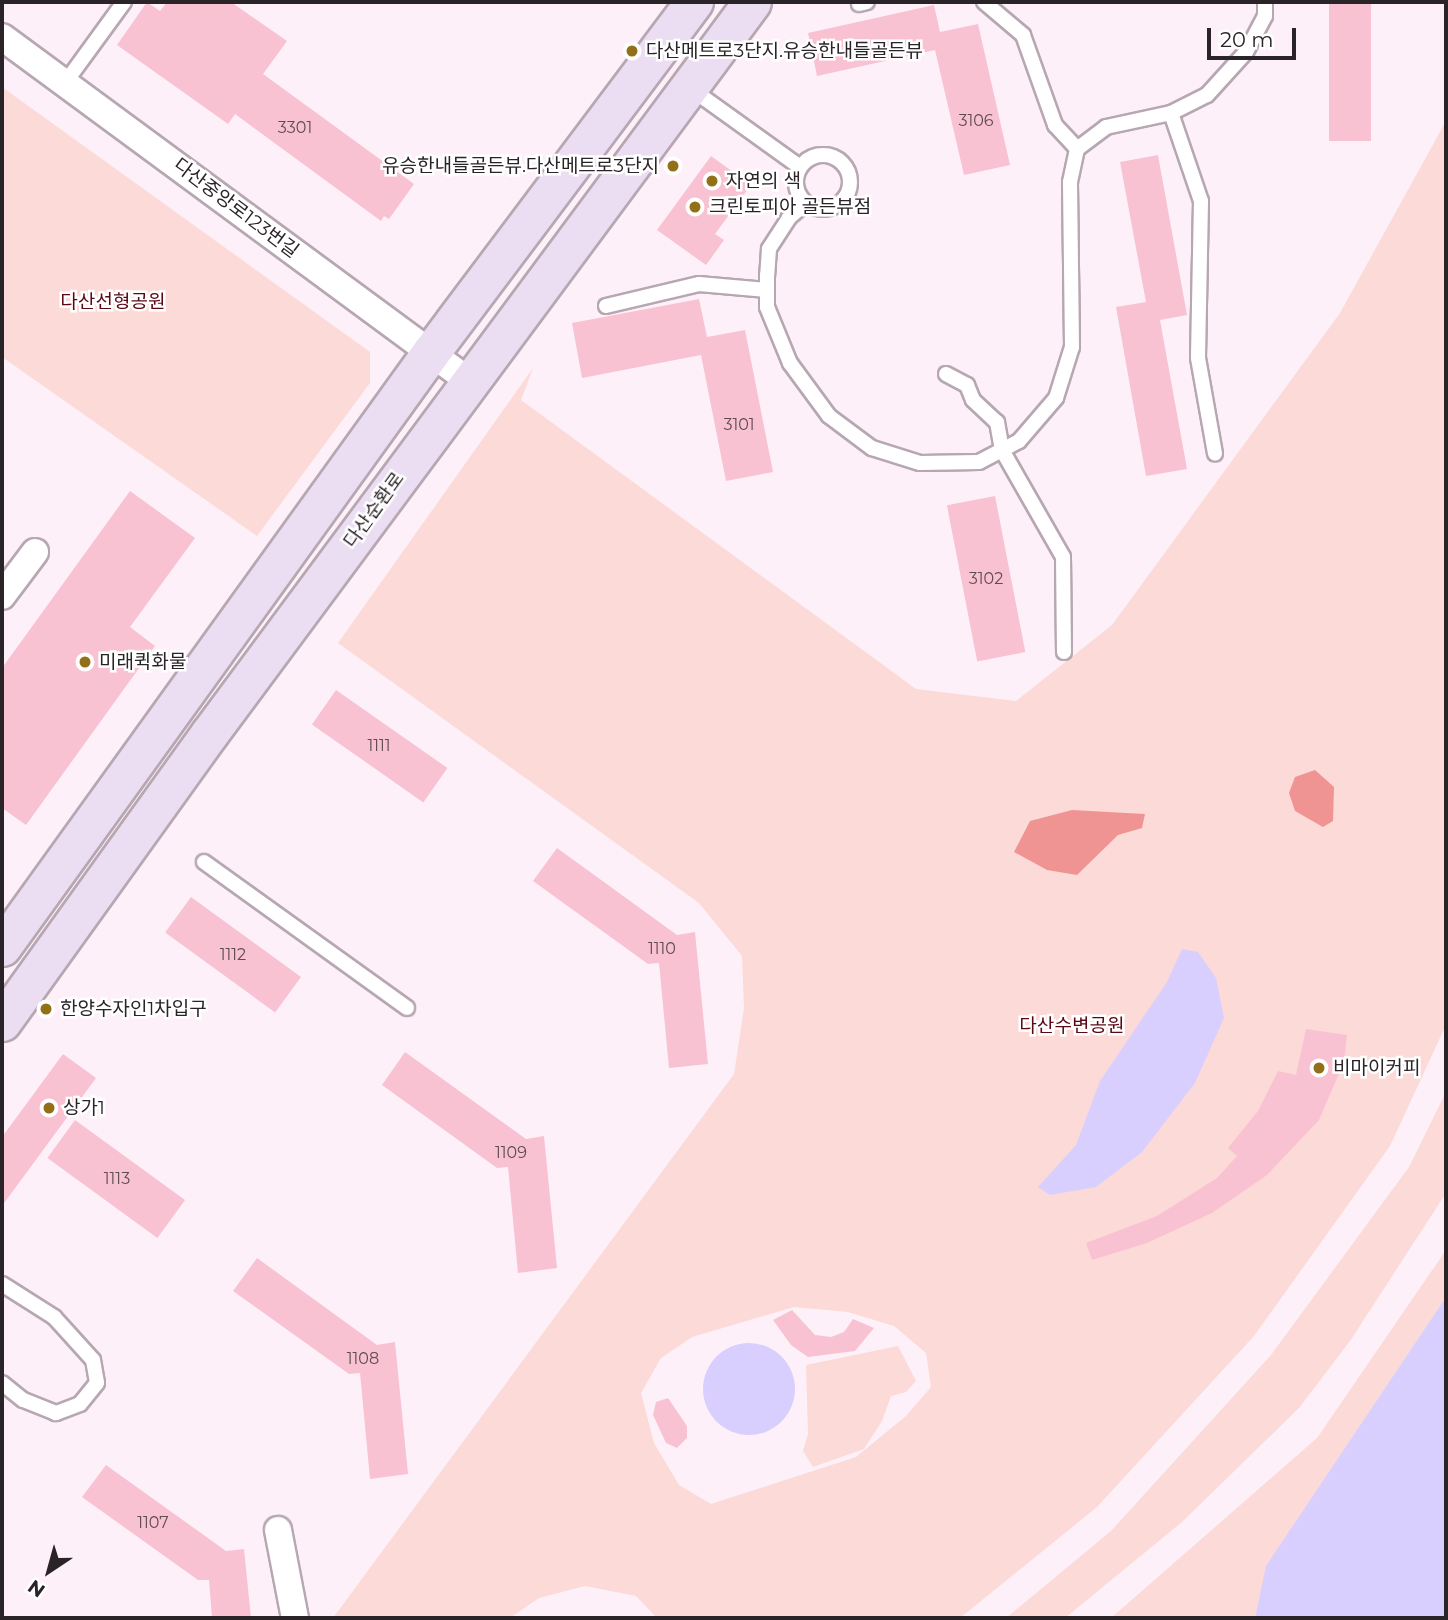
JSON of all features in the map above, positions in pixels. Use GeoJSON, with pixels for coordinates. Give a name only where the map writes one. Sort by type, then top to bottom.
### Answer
{"type":"FeatureCollection","features":[{"type":"Feature","properties":{"kind":"street"},"geometry":{"type":"LineString","coordinates":[[2,947],[430,352],[694,2]]}},
{"type":"Feature","properties":{"kind":"street","name":"다산순환로"},"geometry":{"type":"LineString","coordinates":[[2,1023],[469,380],[752,2]]}},
{"type":"Feature","properties":{"kind":"street","name":"다산중앙로123번길"},"geometry":{"type":"LineString","coordinates":[[2,37],[469,380]]}},
{"type":"Feature","properties":{"kind":"street"},"geometry":{"type":"LineString","coordinates":[[2,596],[35,552]]}},
{"type":"Feature","properties":{"kind":"street"},"geometry":{"type":"LineString","coordinates":[[278,1530],[295,1618]]}},
{"type":"Feature","properties":{"kind":"lane"},"geometry":{"type":"LineString","coordinates":[[65,83],[124,2]]}},
{"type":"Feature","properties":{"kind":"lane"},"geometry":{"type":"LineString","coordinates":[[984,2],[1023,35],[1055,125],[1077,149]]}},
{"type":"Feature","properties":{"kind":"lane"},"geometry":{"type":"LineString","coordinates":[[806,203],[789,218],[769,249],[767,307],[790,363],[829,416],[872,448],[920,463],[979,462],[1019,441],[1056,398],[1072,347],[1070,182],[1077,149],[1106,127],[1171,113],[1207,95],[1246,52],[1265,16],[1265,2]]}},
{"type":"Feature","properties":{"kind":"lane"},"geometry":{"type":"LineString","coordinates":[[690,88],[800,167]]}},
{"type":"Feature","properties":{"kind":"lane"},"geometry":{"type":"LineString","coordinates":[[1171,113],[1201,201],[1198,358],[1215,453]]}},
{"type":"Feature","properties":{"kind":"lane"},"geometry":{"type":"LineString","coordinates":[[825,155],[843,163],[848,172],[848,191],[843,200],[825,209],[806,203],[796,187],[800,167],[806,160],[825,155]]}},
{"type":"Feature","properties":{"kind":"lane"},"geometry":{"type":"LineString","coordinates":[[606,306],[699,284],[767,290]]}},
{"type":"Feature","properties":{"kind":"lane"},"geometry":{"type":"LineString","coordinates":[[946,374],[967,384],[973,400],[997,422],[1002,450],[1063,556],[1065,652]]}},
{"type":"Feature","properties":{"kind":"lane"},"geometry":{"type":"LineString","coordinates":[[204,862],[407,1008]]}},
{"type":"Feature","properties":{"kind":"lane"},"geometry":{"type":"LineString","coordinates":[[2,1284],[54,1317],[93,1360],[97,1383],[79,1404],[56,1413],[23,1400],[2,1383]]}},
{"type":"Feature","properties":{"kind":"green space","name":"다산선형공원"},"geometry":{"type":"Polygon","coordinates":[[[2,87],[370,352],[370,383],[257,536],[2,357],[2,87]]]}},
{"type":"Feature","properties":{"kind":"green space","name":"다산수변공원"},"geometry":{"type":"Polygon","coordinates":[[[1446,121],[1446,1025],[1390,1146],[1254,1336],[1097,1507],[960,1618],[657,1618],[636,1596],[585,1586],[539,1598],[510,1618],[333,1618],[734,1074],[744,1008],[742,956],[699,903],[338,643],[533,368],[521,400],[916,689],[1016,701],[1112,625],[1340,313],[1446,121]],[[794,1307],[692,1337],[661,1358],[641,1393],[654,1443],[679,1485],[711,1504],[856,1457],[906,1416],[931,1387],[926,1353],[894,1326],[848,1312],[794,1307]]]}},
{"type":"Feature","properties":{"kind":"green space"},"geometry":{"type":"Polygon","coordinates":[[[1446,1092],[1446,1193],[1350,1341],[1299,1408],[1182,1522],[1065,1618],[1006,1618],[1111,1531],[1271,1355],[1409,1167],[1446,1092]]]}},
{"type":"Feature","properties":{"kind":"green space"},"geometry":{"type":"Polygon","coordinates":[[[1446,1250],[1446,1297],[1267,1566],[1255,1618],[1111,1618],[1317,1438],[1446,1250]]]}},
{"type":"Feature","properties":{"kind":"green space"},"geometry":{"type":"Polygon","coordinates":[[[898,1346],[916,1381],[906,1392],[891,1396],[882,1421],[864,1449],[813,1467],[803,1451],[808,1434],[806,1365],[898,1346]]]}},
{"type":"Feature","properties":{"kind":"shaded area"},"geometry":{"type":"Polygon","coordinates":[[[1315,770],[1334,787],[1333,821],[1323,827],[1295,811],[1289,793],[1295,777],[1315,770]]]}},
{"type":"Feature","properties":{"kind":"shaded area"},"geometry":{"type":"Polygon","coordinates":[[[1072,810],[1145,814],[1142,828],[1118,835],[1077,875],[1047,870],[1014,852],[1030,821],[1072,810]]]}},
{"type":"Feature","properties":{"kind":"shaded area"},"geometry":{"type":"Polygon","coordinates":[[[1182,949],[1198,952],[1216,978],[1224,1018],[1195,1083],[1142,1152],[1096,1187],[1050,1195],[1038,1187],[1076,1145],[1100,1081],[1167,982],[1182,949]]]}},
{"type":"Feature","properties":{"kind":"shaded area"},"geometry":{"type":"Polygon","coordinates":[[[1446,1297],[1446,1618],[1255,1618],[1266,1566],[1446,1297]]]}},
{"type":"Feature","properties":{"kind":"shaded area"},"geometry":{"type":"Polygon","coordinates":[[[749,1343],[766,1347],[781,1357],[791,1372],[795,1389],[791,1406],[781,1421],[766,1431],[749,1435],[732,1431],[717,1421],[707,1406],[703,1389],[707,1372],[717,1357],[732,1347],[749,1343]]]}},
{"type":"Feature","properties":{"kind":"building"},"geometry":{"type":"Polygon","coordinates":[[[147,2],[160,11],[167,2],[231,2],[287,41],[263,74],[414,184],[389,219],[384,216],[381,221],[235,114],[228,124],[117,45],[147,2]]]}},
{"type":"Feature","properties":{"kind":"building"},"geometry":{"type":"Polygon","coordinates":[[[1329,2],[1371,2],[1371,141],[1329,141],[1329,2]]]}},
{"type":"Feature","properties":{"kind":"building"},"geometry":{"type":"Polygon","coordinates":[[[934,5],[940,32],[978,24],[1010,165],[964,175],[935,50],[817,76],[808,33],[934,5]]]}},
{"type":"Feature","properties":{"kind":"building"},"geometry":{"type":"Polygon","coordinates":[[[1158,155],[1187,315],[1160,320],[1187,469],[1146,476],[1116,307],[1146,302],[1120,162],[1158,155]]]}},
{"type":"Feature","properties":{"kind":"building"},"geometry":{"type":"Polygon","coordinates":[[[711,156],[751,185],[715,234],[724,240],[706,265],[657,230],[711,156]]]}},
{"type":"Feature","properties":{"kind":"building"},"geometry":{"type":"Polygon","coordinates":[[[699,299],[707,337],[745,330],[773,472],[726,481],[701,355],[582,378],[572,323],[699,299]]]}},
{"type":"Feature","properties":{"kind":"building"},"geometry":{"type":"Polygon","coordinates":[[[130,491],[195,538],[130,627],[155,646],[26,825],[2,808],[2,668],[130,491]]]}},
{"type":"Feature","properties":{"kind":"building"},"geometry":{"type":"Polygon","coordinates":[[[995,496],[1025,652],[977,661],[947,505],[995,496]]]}},
{"type":"Feature","properties":{"kind":"building"},"geometry":{"type":"Polygon","coordinates":[[[336,690],[447,768],[423,802],[312,724],[336,690]]]}},
{"type":"Feature","properties":{"kind":"building"},"geometry":{"type":"Polygon","coordinates":[[[557,848],[677,935],[695,932],[708,1064],[669,1068],[659,963],[648,964],[533,881],[557,848]]]}},
{"type":"Feature","properties":{"kind":"building"},"geometry":{"type":"Polygon","coordinates":[[[191,897],[301,977],[275,1013],[165,933],[191,897]]]}},
{"type":"Feature","properties":{"kind":"building"},"geometry":{"type":"Polygon","coordinates":[[[1306,1029],[1347,1035],[1344,1062],[1319,1120],[1267,1175],[1212,1213],[1147,1243],[1092,1260],[1086,1243],[1157,1216],[1217,1178],[1237,1156],[1228,1148],[1258,1111],[1278,1071],[1296,1075],[1306,1029]]]}},
{"type":"Feature","properties":{"kind":"building"},"geometry":{"type":"Polygon","coordinates":[[[405,1052],[526,1139],[544,1136],[557,1268],[518,1273],[508,1167],[497,1168],[382,1085],[405,1052]]]}},
{"type":"Feature","properties":{"kind":"building","name":"상가1"},"geometry":{"type":"Polygon","coordinates":[[[63,1054],[96,1078],[2,1206],[2,1137],[63,1054]]]}},
{"type":"Feature","properties":{"kind":"building"},"geometry":{"type":"Polygon","coordinates":[[[75,1120],[185,1200],[157,1238],[47,1158],[75,1120]]]}},
{"type":"Feature","properties":{"kind":"building"},"geometry":{"type":"Polygon","coordinates":[[[257,1258],[377,1345],[395,1342],[408,1474],[370,1479],[360,1373],[349,1374],[233,1291],[257,1258]]]}},
{"type":"Feature","properties":{"kind":"building"},"geometry":{"type":"Polygon","coordinates":[[[792,1310],[815,1335],[831,1337],[844,1332],[853,1319],[874,1328],[855,1351],[808,1357],[791,1345],[773,1320],[792,1310]]]}},
{"type":"Feature","properties":{"kind":"building"},"geometry":{"type":"Polygon","coordinates":[[[668,1398],[687,1426],[687,1438],[677,1448],[666,1443],[653,1415],[656,1402],[668,1398]]]}},
{"type":"Feature","properties":{"kind":"building"},"geometry":{"type":"Polygon","coordinates":[[[106,1465],[226,1551],[244,1549],[251,1618],[212,1618],[209,1580],[198,1580],[82,1497],[106,1465]]]}},
{"type":"Feature","properties":{"kind":"place","name":"다산메트로3단지.유승한내들골든뷰"},"geometry":{"type":"Point","coordinates":[632,51]}},
{"type":"Feature","properties":{"kind":"place","name":"유승한내들골든뷰.다산메트로3단지"},"geometry":{"type":"Point","coordinates":[673,166]}},
{"type":"Feature","properties":{"kind":"place","name":"자연의 색"},"geometry":{"type":"Point","coordinates":[712,181]}},
{"type":"Feature","properties":{"kind":"place","name":"크린토피아 골든뷰점"},"geometry":{"type":"Point","coordinates":[695,207]}},
{"type":"Feature","properties":{"kind":"place","name":"미래퀵화물"},"geometry":{"type":"Point","coordinates":[85,662]}},
{"type":"Feature","properties":{"kind":"place","name":"한양수자인1차입구"},"geometry":{"type":"Point","coordinates":[46,1009]}},
{"type":"Feature","properties":{"kind":"place","name":"비마이커피"},"geometry":{"type":"Point","coordinates":[1319,1068]}},
{"type":"Feature","properties":{"kind":"place","name":"상가1"},"geometry":{"type":"Point","coordinates":[49,1108]}}]}
